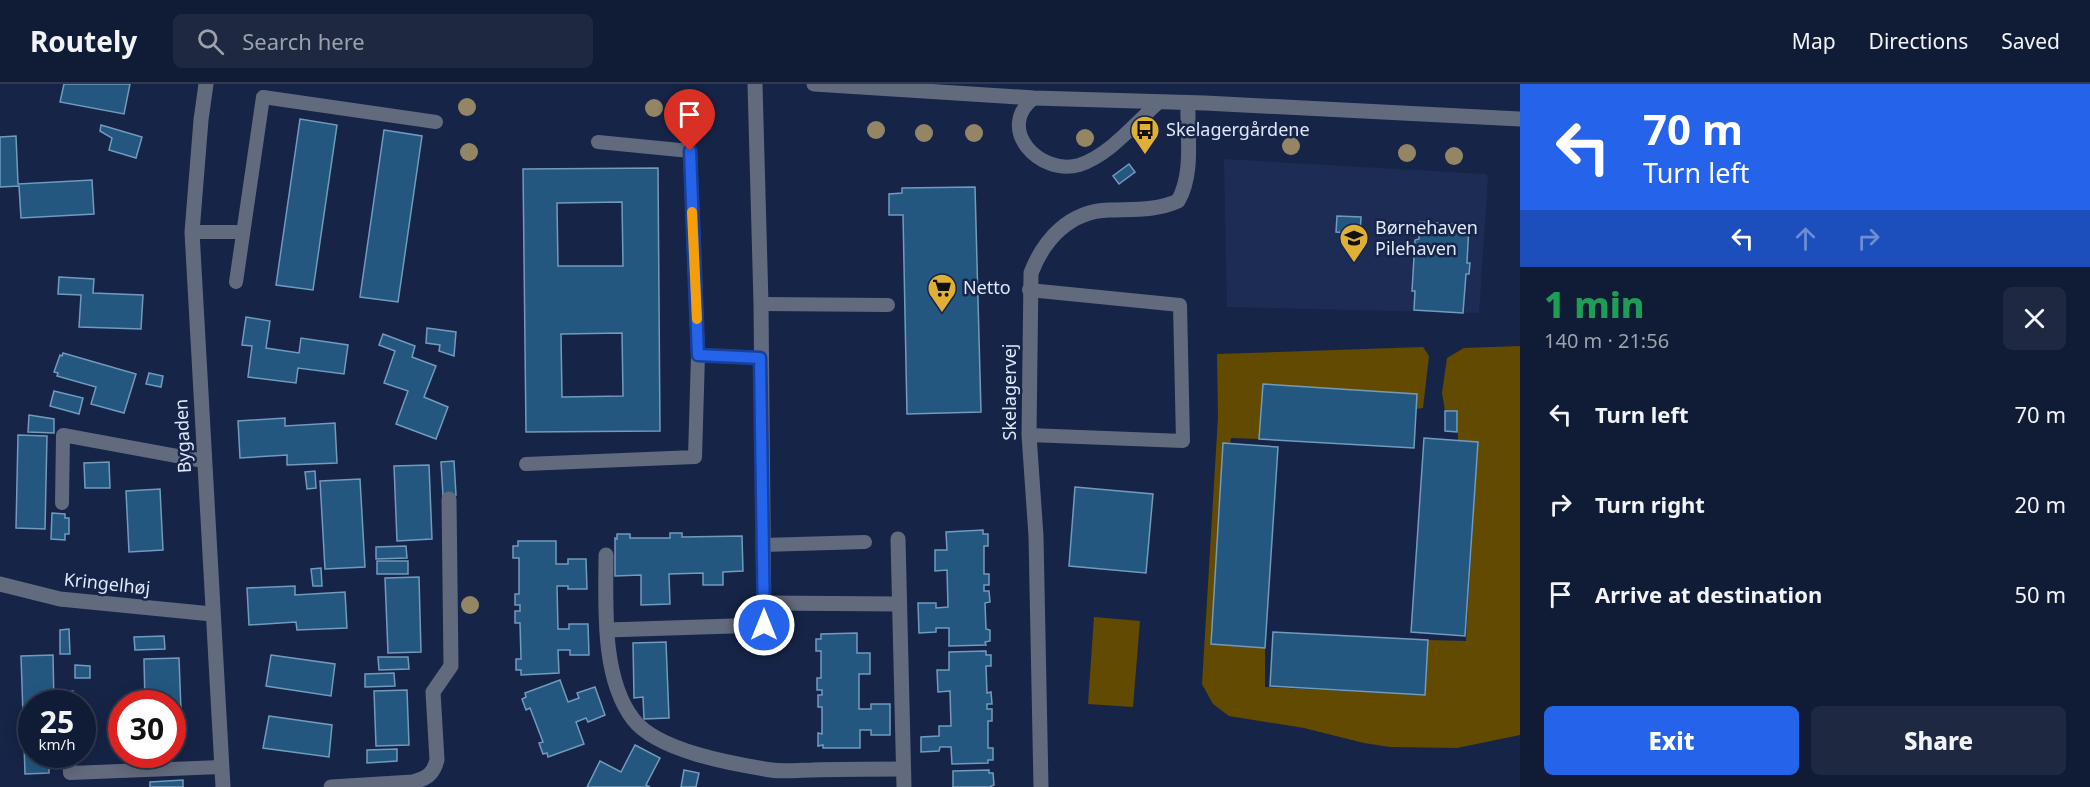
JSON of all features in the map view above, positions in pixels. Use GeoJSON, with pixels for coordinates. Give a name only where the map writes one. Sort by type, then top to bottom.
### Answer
{"type":"FeatureCollection","features":[{"type":"Feature","properties":{"kind":"street","name":"Bygaden"},"geometry":{"type":"LineString","coordinates":[[207,84],[201,120],[192,232],[223,787]]}},
{"type":"Feature","properties":{"kind":"street"},"geometry":{"type":"LineString","coordinates":[[607,630],[764,625],[761,304],[754,84]]}},
{"type":"Feature","properties":{"kind":"street"},"geometry":{"type":"LineString","coordinates":[[814,84],[1034,98],[1520,119]]}},
{"type":"Feature","properties":{"kind":"street","name":"Skelagervej"},"geometry":{"type":"LineString","coordinates":[[1041,787],[1036,536],[1029,435],[1029,290],[1038,256],[1050,238],[1066,224],[1084,214],[1105,210],[1154,208],[1178,201],[1184,191],[1186,177],[1188,103]]}},
{"type":"Feature","properties":{"kind":"street"},"geometry":{"type":"LineString","coordinates":[[330,787],[413,782],[426,778],[434,771],[436,760],[434,692],[451,666],[448,499]]}},
{"type":"Feature","properties":{"kind":"street"},"geometry":{"type":"LineString","coordinates":[[898,540],[904,787]]}},
{"type":"Feature","properties":{"kind":"street"},"geometry":{"type":"LineString","coordinates":[[606,555],[607,630],[611,665],[621,695],[633,720],[659,739],[696,754],[773,770],[903,769]]}},
{"type":"Feature","properties":{"kind":"street","name":"Kringelhøj"},"geometry":{"type":"LineString","coordinates":[[0,584],[60,599],[212,614]]}},
{"type":"Feature","properties":{"kind":"street"},"geometry":{"type":"LineString","coordinates":[[765,603],[899,603]]}},
{"type":"Feature","properties":{"kind":"lane"},"geometry":{"type":"LineString","coordinates":[[236,282],[263,97],[436,122]]}},
{"type":"Feature","properties":{"kind":"lane"},"geometry":{"type":"LineString","coordinates":[[1034,98],[1024,105],[1018,116],[1018,129],[1037,158],[1052,166],[1067,168],[1101,156],[1159,102]]}},
{"type":"Feature","properties":{"kind":"lane"},"geometry":{"type":"LineString","coordinates":[[526,464],[695,457],[698,355],[690,151],[598,142]]}},
{"type":"Feature","properties":{"kind":"lane"},"geometry":{"type":"LineString","coordinates":[[192,232],[243,232]]}},
{"type":"Feature","properties":{"kind":"lane"},"geometry":{"type":"LineString","coordinates":[[1029,290],[1180,305],[1183,441],[1029,435]]}},
{"type":"Feature","properties":{"kind":"lane"},"geometry":{"type":"LineString","coordinates":[[761,304],[888,305]]}},
{"type":"Feature","properties":{"kind":"lane"},"geometry":{"type":"LineString","coordinates":[[698,355],[760,358]]}},
{"type":"Feature","properties":{"kind":"lane"},"geometry":{"type":"LineString","coordinates":[[62,503],[63,435],[204,461]]}},
{"type":"Feature","properties":{"kind":"lane"},"geometry":{"type":"LineString","coordinates":[[763,545],[865,542]]}},
{"type":"Feature","properties":{"kind":"lane"},"geometry":{"type":"LineString","coordinates":[[70,768],[70,772],[221,768]]}},
{"type":"Feature","properties":{"kind":"shaded area","name":"Børnehaven Pilehaven"},"geometry":{"type":"Polygon","coordinates":[[[1224,159],[1486,174],[1488,177],[1479,313],[1227,307],[1224,159]]]}},
{"type":"Feature","properties":{"kind":"shaded area"},"geometry":{"type":"Polygon","coordinates":[[[1520,346],[1520,735],[1457,748],[1390,747],[1304,728],[1229,716],[1213,704],[1202,684],[1218,417],[1217,354],[1423,347],[1429,356],[1423,408],[1416,409],[1417,394],[1263,384],[1259,439],[1231,438],[1230,444],[1223,444],[1211,644],[1265,648],[1265,687],[1425,695],[1428,640],[1466,641],[1478,442],[1458,440],[1457,411],[1445,411],[1442,393],[1447,358],[1464,348],[1520,346]]]}},
{"type":"Feature","properties":{"kind":"shaded area"},"geometry":{"type":"Polygon","coordinates":[[[1094,617],[1140,621],[1133,707],[1088,704],[1094,617]]]}},
{"type":"Feature","properties":{"kind":"building"},"geometry":{"type":"Polygon","coordinates":[[[64,84],[130,84],[124,114],[60,102],[64,84]]]}},
{"type":"Feature","properties":{"kind":"building"},"geometry":{"type":"Polygon","coordinates":[[[300,119],[337,125],[313,290],[276,285],[300,119]]]}},
{"type":"Feature","properties":{"kind":"building"},"geometry":{"type":"Polygon","coordinates":[[[101,125],[142,137],[136,158],[109,150],[112,138],[100,131],[101,125]]]}},
{"type":"Feature","properties":{"kind":"building"},"geometry":{"type":"Polygon","coordinates":[[[384,130],[422,136],[398,302],[360,297],[384,130]]]}},
{"type":"Feature","properties":{"kind":"building"},"geometry":{"type":"Polygon","coordinates":[[[16,136],[18,184],[92,180],[94,214],[21,218],[19,186],[0,187],[0,137],[16,136]]]}},
{"type":"Feature","properties":{"kind":"building"},"geometry":{"type":"Polygon","coordinates":[[[1129,164],[1135,172],[1119,184],[1113,176],[1129,164]]]}},
{"type":"Feature","properties":{"kind":"building"},"geometry":{"type":"Polygon","coordinates":[[[658,168],[660,431],[526,432],[523,169],[658,168]],[[622,202],[557,203],[558,266],[623,266],[622,202]],[[622,333],[561,334],[562,397],[623,396],[622,333]]]}},
{"type":"Feature","properties":{"kind":"building","name":"Netto"},"geometry":{"type":"Polygon","coordinates":[[[975,187],[981,412],[907,414],[903,215],[889,215],[889,194],[902,193],[902,188],[975,187]]]}},
{"type":"Feature","properties":{"kind":"building"},"geometry":{"type":"Polygon","coordinates":[[[1337,216],[1361,217],[1360,234],[1336,232],[1337,216]]]}},
{"type":"Feature","properties":{"kind":"building"},"geometry":{"type":"Polygon","coordinates":[[[1420,222],[1469,225],[1467,263],[1470,263],[1469,274],[1466,274],[1463,313],[1414,310],[1415,291],[1412,291],[1415,240],[1419,239],[1420,222]]]}},
{"type":"Feature","properties":{"kind":"building"},"geometry":{"type":"Polygon","coordinates":[[[59,277],[94,279],[93,293],[143,295],[141,329],[79,327],[81,295],[58,294],[59,277]]]}},
{"type":"Feature","properties":{"kind":"building"},"geometry":{"type":"Polygon","coordinates":[[[246,317],[270,321],[266,348],[299,353],[301,338],[348,345],[344,374],[298,368],[296,383],[248,377],[252,346],[242,345],[246,317]]]}},
{"type":"Feature","properties":{"kind":"building"},"geometry":{"type":"Polygon","coordinates":[[[427,328],[456,332],[454,356],[439,351],[440,345],[426,343],[427,328]]]}},
{"type":"Feature","properties":{"kind":"building"},"geometry":{"type":"Polygon","coordinates":[[[383,334],[415,346],[412,357],[436,366],[424,397],[448,407],[436,439],[396,424],[408,391],[384,383],[395,351],[379,345],[383,334]]]}},
{"type":"Feature","properties":{"kind":"building"},"geometry":{"type":"Polygon","coordinates":[[[63,353],[136,374],[124,413],[91,404],[96,387],[57,376],[58,373],[54,372],[60,355],[62,356],[63,353]]]}},
{"type":"Feature","properties":{"kind":"building"},"geometry":{"type":"Polygon","coordinates":[[[149,373],[163,376],[161,387],[146,384],[149,373]]]}},
{"type":"Feature","properties":{"kind":"building"},"geometry":{"type":"Polygon","coordinates":[[[1263,384],[1417,394],[1414,448],[1259,439],[1263,384]]]}},
{"type":"Feature","properties":{"kind":"building"},"geometry":{"type":"Polygon","coordinates":[[[54,391],[83,398],[79,414],[50,406],[54,391]]]}},
{"type":"Feature","properties":{"kind":"building"},"geometry":{"type":"Polygon","coordinates":[[[1445,411],[1457,411],[1457,432],[1445,431],[1445,411]]]}},
{"type":"Feature","properties":{"kind":"building"},"geometry":{"type":"Polygon","coordinates":[[[29,415],[54,419],[54,433],[28,432],[29,415]]]}},
{"type":"Feature","properties":{"kind":"building"},"geometry":{"type":"Polygon","coordinates":[[[285,418],[285,426],[335,423],[337,463],[287,465],[287,455],[240,458],[238,421],[285,418]]]}},
{"type":"Feature","properties":{"kind":"building"},"geometry":{"type":"Polygon","coordinates":[[[18,435],[47,436],[45,529],[16,528],[18,435]]]}},
{"type":"Feature","properties":{"kind":"building"},"geometry":{"type":"Polygon","coordinates":[[[1424,438],[1478,442],[1465,636],[1411,632],[1424,438]]]}},
{"type":"Feature","properties":{"kind":"building"},"geometry":{"type":"Polygon","coordinates":[[[1223,443],[1278,447],[1265,648],[1211,644],[1223,443]]]}},
{"type":"Feature","properties":{"kind":"building"},"geometry":{"type":"Polygon","coordinates":[[[454,461],[456,495],[443,496],[441,462],[454,461]]]}},
{"type":"Feature","properties":{"kind":"building"},"geometry":{"type":"Polygon","coordinates":[[[109,462],[110,488],[85,488],[84,463],[109,462]]]}},
{"type":"Feature","properties":{"kind":"building"},"geometry":{"type":"Polygon","coordinates":[[[429,465],[432,539],[397,541],[394,466],[429,465]]]}},
{"type":"Feature","properties":{"kind":"building"},"geometry":{"type":"Polygon","coordinates":[[[315,471],[316,488],[307,489],[305,472],[315,471]]]}},
{"type":"Feature","properties":{"kind":"building"},"geometry":{"type":"Polygon","coordinates":[[[360,479],[365,567],[325,569],[320,481],[360,479]]]}},
{"type":"Feature","properties":{"kind":"building"},"geometry":{"type":"Polygon","coordinates":[[[1075,487],[1153,494],[1146,573],[1069,566],[1075,487]]]}},
{"type":"Feature","properties":{"kind":"building"},"geometry":{"type":"Polygon","coordinates":[[[160,489],[163,550],[129,552],[126,491],[160,489]]]}},
{"type":"Feature","properties":{"kind":"building"},"geometry":{"type":"Polygon","coordinates":[[[52,513],[65,514],[65,518],[69,518],[69,534],[65,534],[65,540],[51,539],[52,513]]]}},
{"type":"Feature","properties":{"kind":"building"},"geometry":{"type":"Polygon","coordinates":[[[983,530],[983,534],[988,534],[988,546],[984,546],[984,574],[989,574],[989,585],[984,585],[984,591],[989,591],[990,602],[985,603],[986,629],[990,630],[990,641],[985,642],[986,645],[949,646],[949,628],[936,628],[936,632],[919,633],[918,603],[936,603],[936,608],[948,607],[947,570],[935,571],[935,550],[947,550],[946,532],[983,530]]]}},
{"type":"Feature","properties":{"kind":"building"},"geometry":{"type":"Polygon","coordinates":[[[670,533],[682,533],[682,537],[742,536],[743,571],[723,572],[723,585],[703,585],[703,573],[669,574],[670,604],[641,605],[641,575],[615,576],[615,538],[617,539],[617,534],[630,534],[630,538],[670,538],[670,533]]]}},
{"type":"Feature","properties":{"kind":"building"},"geometry":{"type":"Polygon","coordinates":[[[518,541],[556,541],[556,564],[568,564],[568,559],[586,559],[587,589],[568,589],[568,586],[557,586],[558,629],[569,629],[569,624],[588,624],[589,655],[570,655],[570,650],[558,650],[559,673],[521,675],[521,670],[516,670],[516,659],[521,659],[520,623],[515,623],[515,611],[520,611],[520,605],[515,605],[515,594],[519,594],[519,558],[513,558],[513,546],[518,546],[518,541]]]}},
{"type":"Feature","properties":{"kind":"building"},"geometry":{"type":"Polygon","coordinates":[[[406,546],[407,558],[376,559],[376,547],[406,546]]]}},
{"type":"Feature","properties":{"kind":"building"},"geometry":{"type":"Polygon","coordinates":[[[377,561],[408,561],[408,574],[377,574],[377,561]]]}},
{"type":"Feature","properties":{"kind":"building"},"geometry":{"type":"Polygon","coordinates":[[[321,568],[322,586],[313,586],[311,569],[321,568]]]}},
{"type":"Feature","properties":{"kind":"building"},"geometry":{"type":"Polygon","coordinates":[[[419,577],[421,652],[388,653],[385,578],[419,577]]]}},
{"type":"Feature","properties":{"kind":"building"},"geometry":{"type":"Polygon","coordinates":[[[295,586],[295,595],[345,592],[347,628],[297,630],[296,622],[249,625],[247,588],[295,586]]]}},
{"type":"Feature","properties":{"kind":"building"},"geometry":{"type":"Polygon","coordinates":[[[69,629],[70,654],[60,654],[60,630],[69,629]]]}},
{"type":"Feature","properties":{"kind":"building"},"geometry":{"type":"Polygon","coordinates":[[[1273,632],[1428,640],[1425,695],[1270,686],[1273,632]]]}},
{"type":"Feature","properties":{"kind":"building"},"geometry":{"type":"Polygon","coordinates":[[[857,633],[857,653],[870,653],[870,674],[859,674],[859,709],[871,709],[871,704],[890,704],[890,735],[871,735],[871,730],[860,730],[860,748],[823,748],[823,745],[818,746],[818,733],[822,734],[822,707],[818,707],[818,695],[822,695],[822,690],[817,690],[817,678],[821,678],[821,651],[816,651],[816,639],[821,639],[821,634],[857,633]]]}},
{"type":"Feature","properties":{"kind":"building"},"geometry":{"type":"Polygon","coordinates":[[[164,636],[165,649],[135,650],[134,637],[164,636]]]}},
{"type":"Feature","properties":{"kind":"building"},"geometry":{"type":"Polygon","coordinates":[[[666,642],[669,718],[644,719],[643,697],[634,698],[633,643],[666,642]]]}},
{"type":"Feature","properties":{"kind":"building"},"geometry":{"type":"Polygon","coordinates":[[[986,651],[986,655],[991,655],[991,666],[986,666],[987,693],[991,692],[992,704],[987,704],[987,709],[992,709],[992,721],[988,721],[988,748],[993,748],[993,760],[988,760],[988,763],[952,764],[951,747],[940,747],[939,751],[921,752],[921,737],[939,736],[939,726],[951,726],[950,691],[938,692],[937,670],[949,670],[949,652],[986,651]]]}},
{"type":"Feature","properties":{"kind":"building"},"geometry":{"type":"Polygon","coordinates":[[[53,655],[54,690],[22,690],[21,656],[53,655]]]}},
{"type":"Feature","properties":{"kind":"building"},"geometry":{"type":"Polygon","coordinates":[[[271,655],[335,664],[331,696],[266,686],[271,655]]]}},
{"type":"Feature","properties":{"kind":"building"},"geometry":{"type":"Polygon","coordinates":[[[378,657],[408,657],[409,669],[379,670],[378,657]]]}},
{"type":"Feature","properties":{"kind":"building"},"geometry":{"type":"Polygon","coordinates":[[[179,658],[180,690],[145,690],[144,659],[179,658]]]}},
{"type":"Feature","properties":{"kind":"building"},"geometry":{"type":"Polygon","coordinates":[[[75,665],[90,666],[90,678],[75,678],[75,665]]]}},
{"type":"Feature","properties":{"kind":"building"},"geometry":{"type":"Polygon","coordinates":[[[394,673],[395,686],[365,687],[365,674],[394,673]]]}},
{"type":"Feature","properties":{"kind":"building"},"geometry":{"type":"Polygon","coordinates":[[[560,680],[568,702],[579,698],[577,693],[595,687],[605,715],[588,722],[586,718],[576,722],[584,744],[548,757],[547,753],[543,754],[539,743],[543,742],[530,708],[526,710],[522,699],[526,697],[525,693],[560,680]]]}},
{"type":"Feature","properties":{"kind":"building"},"geometry":{"type":"Polygon","coordinates":[[[407,690],[409,745],[376,746],[374,691],[407,690]]]}},
{"type":"Feature","properties":{"kind":"building"},"geometry":{"type":"Polygon","coordinates":[[[269,716],[332,725],[329,757],[263,748],[269,716]]]}},
{"type":"Feature","properties":{"kind":"building"},"geometry":{"type":"Polygon","coordinates":[[[635,745],[660,758],[646,785],[650,787],[587,787],[600,761],[621,772],[635,745]]]}},
{"type":"Feature","properties":{"kind":"building"},"geometry":{"type":"Polygon","coordinates":[[[397,749],[397,761],[367,763],[367,750],[397,749]]]}},
{"type":"Feature","properties":{"kind":"building"},"geometry":{"type":"Polygon","coordinates":[[[25,768],[49,768],[49,773],[25,774],[25,768]]]}},
{"type":"Feature","properties":{"kind":"building"},"geometry":{"type":"Polygon","coordinates":[[[684,770],[699,773],[696,787],[681,787],[684,770]]]}},
{"type":"Feature","properties":{"kind":"building"},"geometry":{"type":"Polygon","coordinates":[[[989,770],[989,773],[993,773],[994,785],[953,787],[953,771],[989,770]]]}},
{"type":"Feature","properties":{"kind":"building"},"geometry":{"type":"Polygon","coordinates":[[[183,780],[183,787],[150,787],[150,782],[183,780]]]}},
{"type":"Feature","properties":{"kind":"slow traffic"},"geometry":{"type":"LineString","coordinates":[[692,212],[697,319]]}},
{"type":"Feature","properties":{"kind":"place","name":"Skelagergårdene"},"geometry":{"type":"Point","coordinates":[1145,156]}},
{"type":"Feature","properties":{"kind":"place","name":"Børnehaven Pilehaven"},"geometry":{"type":"Point","coordinates":[1354,264]}},
{"type":"Feature","properties":{"kind":"place","name":"Netto"},"geometry":{"type":"Point","coordinates":[942,314]}},
{"type":"Feature","properties":{"kind":"route"},"geometry":{"type":"LineString","coordinates":[[690,151],[698,355],[760,358],[764,625]]}}]}
